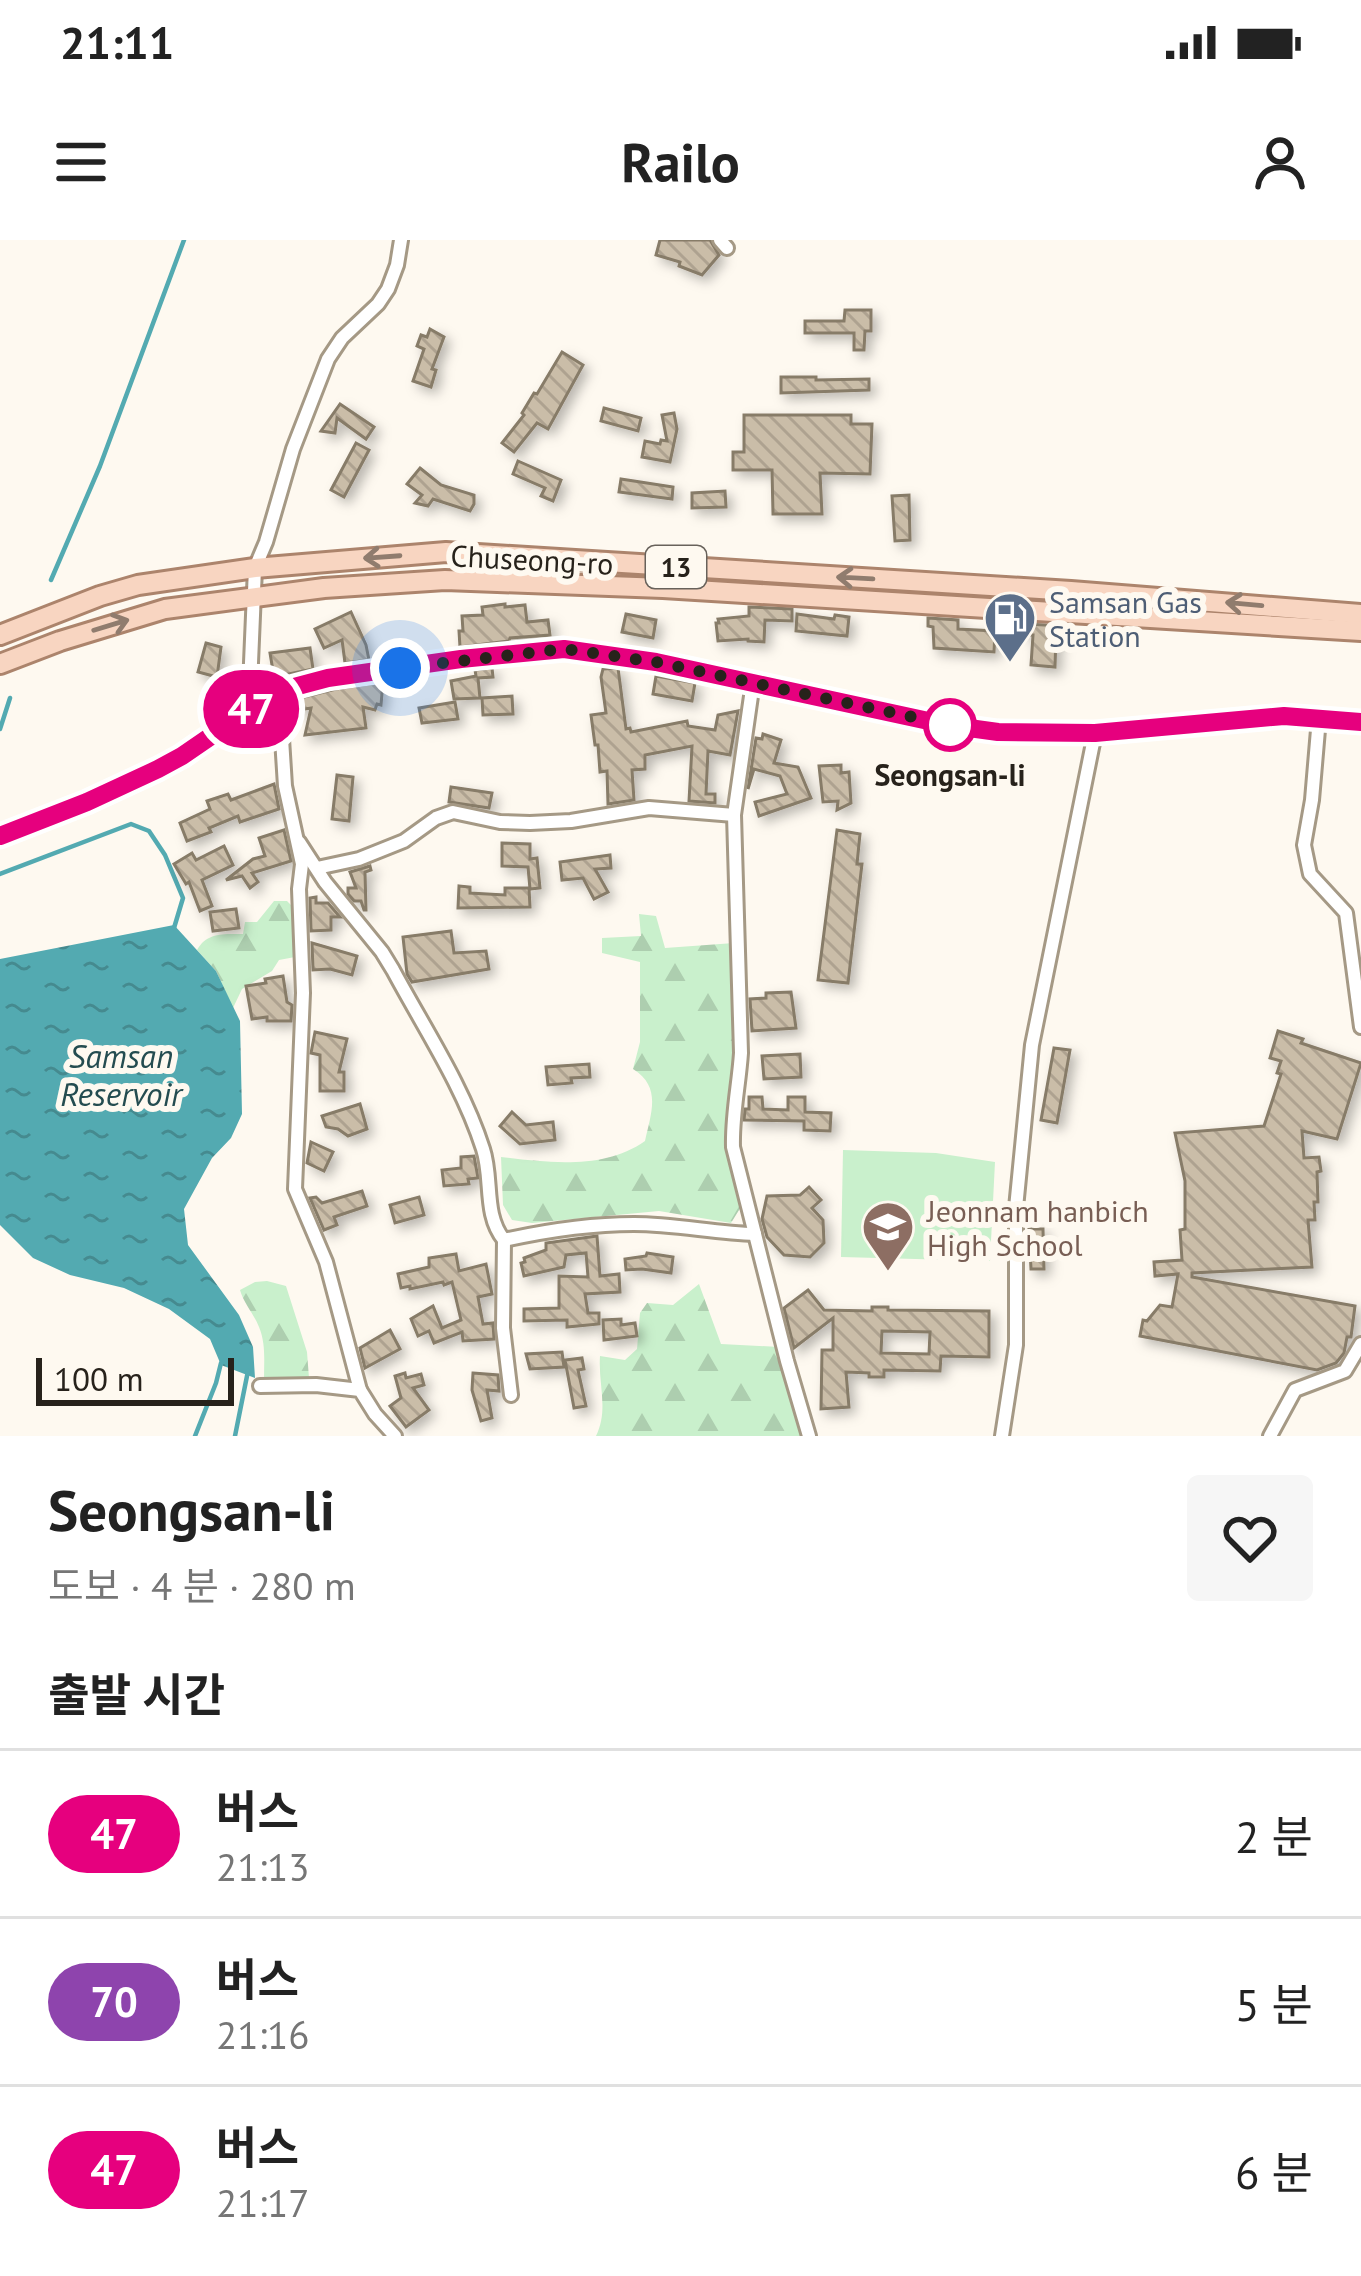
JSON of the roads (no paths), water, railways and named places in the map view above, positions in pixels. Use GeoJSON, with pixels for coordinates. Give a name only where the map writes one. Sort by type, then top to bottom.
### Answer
{"type":"FeatureCollection","features":[{"type":"Feature","properties":{"kind":"main road","name":"Chuseong-ro"},"geometry":{"type":"LineString","coordinates":[[0,635],[139,585],[255,568],[446,552],[1071,590],[1361,614]]}},
{"type":"Feature","properties":{"kind":"main road","name":"Chuseong-ro"},"geometry":{"type":"LineString","coordinates":[[0,664],[60,640],[165,609],[254,596],[445,580],[1018,608],[1361,631]]}},
{"type":"Feature","properties":{"kind":"street"},"geometry":{"type":"LineString","coordinates":[[249,710],[255,568],[292,449],[328,359],[388,289],[401,240]]}},
{"type":"Feature","properties":{"kind":"street"},"geometry":{"type":"LineString","coordinates":[[0,836],[150,773],[269,702],[279,691],[461,659],[564,649],[656,662],[998,732],[1095,733],[1284,716],[1361,722]]}},
{"type":"Feature","properties":{"kind":"street"},"geometry":{"type":"LineString","coordinates":[[753,682],[734,814],[741,1052],[733,1147],[808,1436]]}},
{"type":"Feature","properties":{"kind":"street"},"geometry":{"type":"LineString","coordinates":[[279,691],[285,787],[302,864],[296,1189],[326,1262],[360,1390],[394,1436]]}},
{"type":"Feature","properties":{"kind":"street"},"geometry":{"type":"LineString","coordinates":[[1319,718],[1304,845],[1310,874],[1346,913],[1361,1027]]}},
{"type":"Feature","properties":{"kind":"street"},"geometry":{"type":"LineString","coordinates":[[1002,1436],[1016,1345],[1016,1208],[1032,1045],[1095,733]]}},
{"type":"Feature","properties":{"kind":"street"},"geometry":{"type":"LineString","coordinates":[[317,868],[404,842],[448,813],[515,823],[571,821],[649,808],[734,814]]}},
{"type":"Feature","properties":{"kind":"street"},"geometry":{"type":"LineString","coordinates":[[297,839],[382,952],[459,1093],[485,1153],[490,1210],[503,1240],[503,1328],[511,1395]]}},
{"type":"Feature","properties":{"kind":"street"},"geometry":{"type":"LineString","coordinates":[[503,1240],[630,1224],[755,1234]]}},
{"type":"Feature","properties":{"kind":"street"},"geometry":{"type":"LineString","coordinates":[[1270,1436],[1295,1390],[1345,1371],[1361,1344]]}},
{"type":"Feature","properties":{"kind":"street"},"geometry":{"type":"LineString","coordinates":[[260,1386],[360,1390]]}},
{"type":"Feature","properties":{"kind":"water","name":"Samsan Reservoir"},"geometry":{"type":"Polygon","coordinates":[[[174,925],[216,971],[240,1021],[242,1114],[184,1209],[188,1245],[239,1315],[253,1347],[255,1378],[221,1365],[210,1339],[169,1309],[124,1288],[70,1275],[33,1258],[0,1225],[0,959],[174,925]]]}},
{"type":"Feature","properties":{"kind":"waterway"},"geometry":{"type":"LineString","coordinates":[[51,580],[100,466],[184,240]]}},
{"type":"Feature","properties":{"kind":"waterway"},"geometry":{"type":"LineString","coordinates":[[0,729],[10,698]]}},
{"type":"Feature","properties":{"kind":"waterway"},"geometry":{"type":"LineString","coordinates":[[0,874],[131,824],[149,831],[183,898],[174,928]]}},
{"type":"Feature","properties":{"kind":"waterway"},"geometry":{"type":"LineString","coordinates":[[195,1436],[221,1363]]}},
{"type":"Feature","properties":{"kind":"waterway"},"geometry":{"type":"LineString","coordinates":[[235,1436],[248,1371]]}},
{"type":"Feature","properties":{"kind":"place","name":"Samsan Gas Station"},"geometry":{"type":"Point","coordinates":[1010,664]}},
{"type":"Feature","properties":{"kind":"place","name":"Seongsan-li"},"geometry":{"type":"Point","coordinates":[950,725]}},
{"type":"Feature","properties":{"kind":"place","name":"Jeonnam hanbich High School"},"geometry":{"type":"Point","coordinates":[888,1273]}}]}
